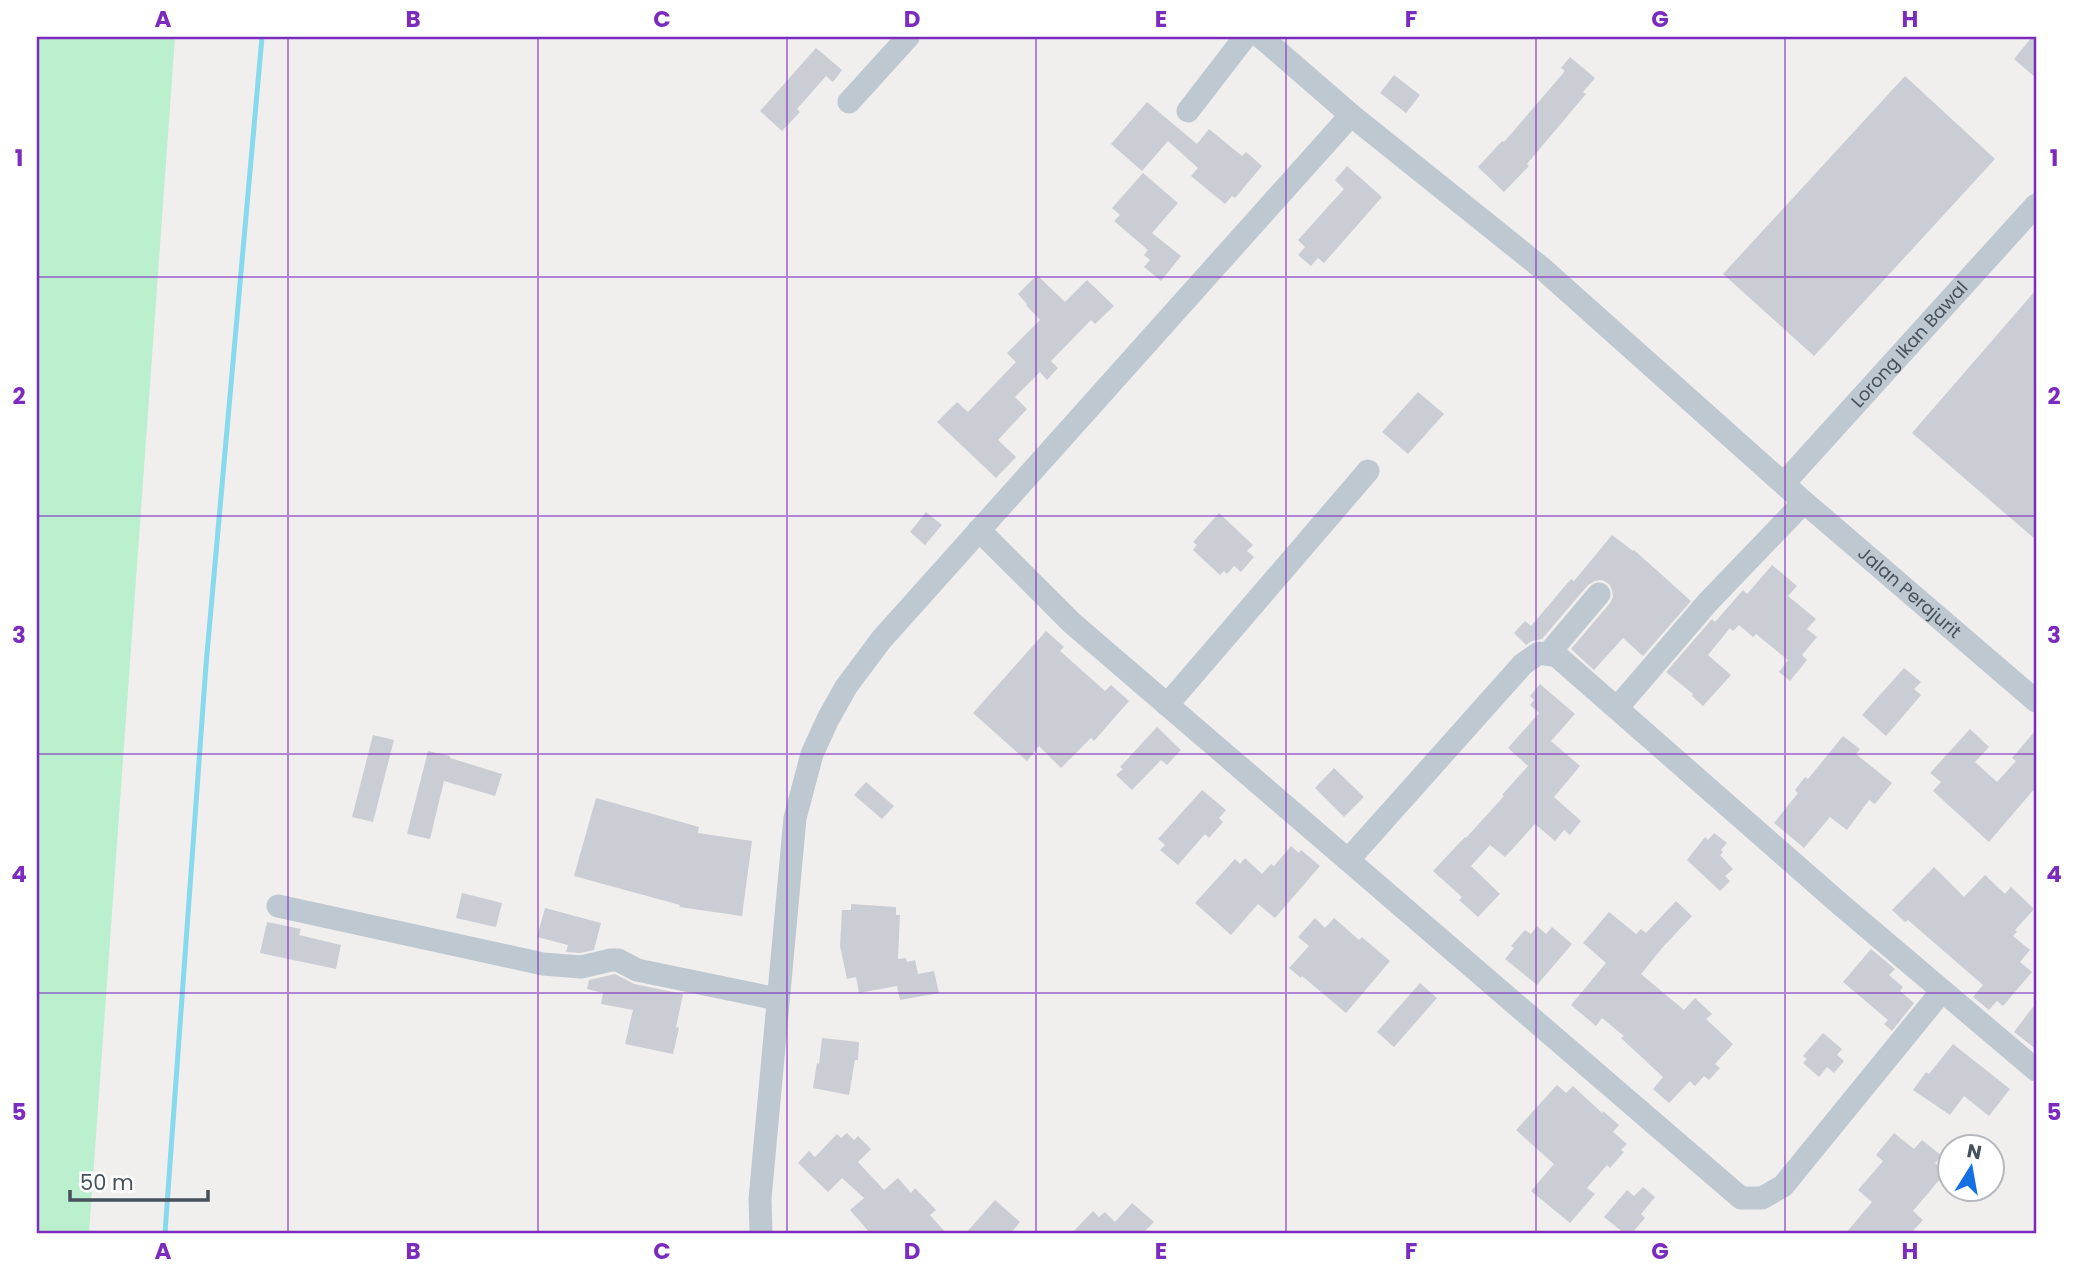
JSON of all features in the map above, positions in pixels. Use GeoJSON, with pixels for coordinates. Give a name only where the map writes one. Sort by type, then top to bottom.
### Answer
{"type":"FeatureCollection","features":[{"type":"Feature","properties":{"kind":"street"},"geometry":{"type":"LineString","coordinates":[[849,103],[908,37]]}},
{"type":"Feature","properties":{"kind":"street"},"geometry":{"type":"LineString","coordinates":[[1188,111],[1245,37]]}},
{"type":"Feature","properties":{"kind":"street","name":"Jalan Perajurit"},"geometry":{"type":"LineString","coordinates":[[1261,37],[1351,115],[1543,269],[1804,502],[2036,701]]}},
{"type":"Feature","properties":{"kind":"street"},"geometry":{"type":"LineString","coordinates":[[761,1233],[760,1199],[795,818],[812,754],[828,719],[846,687],[881,640],[1351,115]]}},
{"type":"Feature","properties":{"kind":"street","name":"Lorong Ikan Bawal"},"geometry":{"type":"LineString","coordinates":[[1784,483],[2036,205]]}},
{"type":"Feature","properties":{"kind":"street"},"geometry":{"type":"LineString","coordinates":[[1167,705],[1368,471]]}},
{"type":"Feature","properties":{"kind":"street"},"geometry":{"type":"LineString","coordinates":[[1617,708],[1708,602],[1804,502]]}},
{"type":"Feature","properties":{"kind":"street"},"geometry":{"type":"LineString","coordinates":[[979,530],[1072,623],[1741,1198],[1762,1198],[1783,1186],[1942,991]]}},
{"type":"Feature","properties":{"kind":"street"},"geometry":{"type":"LineString","coordinates":[[1549,653],[1600,594]]}},
{"type":"Feature","properties":{"kind":"street"},"geometry":{"type":"LineString","coordinates":[[1348,860],[1514,673],[1532,656],[1549,653],[1557,656],[1829,895],[2036,1070]]}},
{"type":"Feature","properties":{"kind":"street"},"geometry":{"type":"LineString","coordinates":[[278,906],[543,964],[581,967],[618,960],[637,970],[777,999]]}},
{"type":"Feature","properties":{"kind":"green space"},"geometry":{"type":"Polygon","coordinates":[[[37,37],[175,37],[89,1233],[37,1233],[37,37]]]}},
{"type":"Feature","properties":{"kind":"building"},"geometry":{"type":"Polygon","coordinates":[[[2032,37],[2036,37],[2036,78],[2014,59],[2032,37]]]}},
{"type":"Feature","properties":{"kind":"building"},"geometry":{"type":"Polygon","coordinates":[[[816,48],[842,70],[833,82],[826,76],[797,109],[800,112],[782,131],[760,111],[816,48]]]}},
{"type":"Feature","properties":{"kind":"building"},"geometry":{"type":"Polygon","coordinates":[[[1570,57],[1595,78],[1583,92],[1586,94],[1527,164],[1529,166],[1504,192],[1478,167],[1502,141],[1504,142],[1565,71],[1561,68],[1570,57]]]}},
{"type":"Feature","properties":{"kind":"building"},"geometry":{"type":"Polygon","coordinates":[[[1394,75],[1420,95],[1406,113],[1380,93],[1394,75]]]}},
{"type":"Feature","properties":{"kind":"building"},"geometry":{"type":"Polygon","coordinates":[[[1905,76],[1995,159],[1814,356],[1723,274],[1905,76]]]}},
{"type":"Feature","properties":{"kind":"building"},"geometry":{"type":"Polygon","coordinates":[[[1147,102],[1197,144],[1209,129],[1242,156],[1246,152],[1262,166],[1235,198],[1232,196],[1225,204],[1191,176],[1198,168],[1168,141],[1142,171],[1111,144],[1147,102]]]}},
{"type":"Feature","properties":{"kind":"building"},"geometry":{"type":"Polygon","coordinates":[[[1347,166],[1382,197],[1324,263],[1318,258],[1311,266],[1298,255],[1305,247],[1298,240],[1344,189],[1335,180],[1347,166]]]}},
{"type":"Feature","properties":{"kind":"building"},"geometry":{"type":"Polygon","coordinates":[[[1143,173],[1178,203],[1152,233],[1181,256],[1161,281],[1144,267],[1150,260],[1144,255],[1148,250],[1114,221],[1120,215],[1112,208],[1143,173]]]}},
{"type":"Feature","properties":{"kind":"building"},"geometry":{"type":"Polygon","coordinates":[[[1037,275],[1065,302],[1087,280],[1114,306],[1095,324],[1091,320],[1051,361],[1058,368],[1047,380],[1040,372],[1015,397],[1027,409],[998,440],[1016,457],[996,478],[937,422],[957,402],[968,412],[1016,362],[1007,353],[1040,320],[1018,294],[1037,275]]]}},
{"type":"Feature","properties":{"kind":"building"},"geometry":{"type":"Polygon","coordinates":[[[2036,290],[2036,540],[1912,433],[2036,290]]]}},
{"type":"Feature","properties":{"kind":"building"},"geometry":{"type":"Polygon","coordinates":[[[1418,392],[1444,414],[1408,454],[1382,432],[1418,392]]]}},
{"type":"Feature","properties":{"kind":"building"},"geometry":{"type":"Polygon","coordinates":[[[926,512],[942,525],[925,545],[910,532],[926,512]]]}},
{"type":"Feature","properties":{"kind":"building"},"geometry":{"type":"Polygon","coordinates":[[[1219,513],[1253,545],[1247,551],[1254,557],[1241,572],[1234,566],[1227,574],[1224,571],[1220,575],[1193,550],[1197,545],[1193,542],[1219,513]]]}},
{"type":"Feature","properties":{"kind":"building"},"geometry":{"type":"Polygon","coordinates":[[[1612,535],[1634,550],[1691,601],[1643,656],[1623,638],[1594,670],[1571,649],[1613,597],[1609,584],[1602,580],[1595,581],[1588,585],[1542,639],[1526,645],[1514,633],[1525,621],[1531,626],[1571,579],[1574,581],[1612,535]]]}},
{"type":"Feature","properties":{"kind":"building"},"geometry":{"type":"Polygon","coordinates":[[[1772,565],[1797,586],[1788,596],[1816,619],[1807,629],[1817,637],[1802,655],[1807,660],[1790,681],[1779,672],[1788,660],[1756,634],[1753,637],[1739,625],[1733,631],[1730,628],[1708,655],[1731,675],[1703,706],[1666,672],[1712,619],[1715,622],[1743,590],[1747,594],[1772,565]]]}},
{"type":"Feature","properties":{"kind":"building"},"geometry":{"type":"Polygon","coordinates":[[[1046,631],[1064,647],[1060,651],[1105,691],[1111,685],[1129,701],[1094,741],[1091,738],[1061,768],[1039,746],[1027,761],[973,713],[1046,631]]]}},
{"type":"Feature","properties":{"kind":"building"},"geometry":{"type":"Polygon","coordinates":[[[1904,668],[1921,682],[1914,689],[1921,695],[1886,736],[1862,715],[1904,668]]]}},
{"type":"Feature","properties":{"kind":"building"},"geometry":{"type":"Polygon","coordinates":[[[1540,684],[1575,714],[1551,741],[1580,766],[1554,797],[1581,821],[1570,835],[1564,830],[1555,841],[1535,824],[1505,857],[1490,845],[1471,866],[1500,894],[1478,917],[1459,900],[1462,897],[1433,871],[1504,796],[1502,795],[1528,766],[1508,748],[1539,713],[1530,705],[1534,700],[1530,696],[1540,684]]]}},
{"type":"Feature","properties":{"kind":"building"},"geometry":{"type":"Polygon","coordinates":[[[1157,727],[1181,750],[1167,765],[1161,760],[1132,790],[1116,775],[1123,769],[1120,767],[1157,727]]]}},
{"type":"Feature","properties":{"kind":"building"},"geometry":{"type":"Polygon","coordinates":[[[1970,729],[1989,747],[1975,762],[1997,782],[2016,761],[2012,758],[2036,730],[2036,787],[1989,842],[1933,791],[1941,782],[1930,773],[1970,729]]]}},
{"type":"Feature","properties":{"kind":"building"},"geometry":{"type":"Polygon","coordinates":[[[373,735],[394,740],[373,822],[352,817],[373,735]]]}},
{"type":"Feature","properties":{"kind":"building"},"geometry":{"type":"Polygon","coordinates":[[[1843,736],[1860,749],[1856,754],[1892,783],[1875,804],[1869,800],[1847,830],[1830,817],[1804,848],[1774,823],[1798,793],[1795,790],[1805,777],[1808,779],[1843,736]]]}},
{"type":"Feature","properties":{"kind":"building"},"geometry":{"type":"Polygon","coordinates":[[[428,751],[502,774],[495,796],[444,781],[430,839],[407,834],[428,751]]]}},
{"type":"Feature","properties":{"kind":"building"},"geometry":{"type":"Polygon","coordinates":[[[1334,768],[1364,797],[1344,817],[1315,788],[1334,768]]]}},
{"type":"Feature","properties":{"kind":"building"},"geometry":{"type":"Polygon","coordinates":[[[866,782],[894,806],[882,819],[854,795],[866,782]]]}},
{"type":"Feature","properties":{"kind":"building"},"geometry":{"type":"Polygon","coordinates":[[[1202,790],[1226,810],[1219,818],[1223,822],[1209,838],[1205,834],[1178,865],[1160,850],[1165,845],[1158,839],[1202,790]]]}},
{"type":"Feature","properties":{"kind":"building"},"geometry":{"type":"Polygon","coordinates":[[[596,798],[699,827],[698,833],[752,841],[742,916],[679,907],[680,905],[574,876],[596,798]]]}},
{"type":"Feature","properties":{"kind":"building"},"geometry":{"type":"Polygon","coordinates":[[[1714,833],[1727,843],[1720,855],[1733,869],[1725,876],[1730,881],[1720,891],[1687,860],[1705,837],[1708,840],[1714,833]]]}},
{"type":"Feature","properties":{"kind":"building"},"geometry":{"type":"Polygon","coordinates":[[[1291,846],[1299,853],[1301,850],[1320,866],[1275,918],[1258,904],[1231,935],[1195,903],[1235,859],[1240,864],[1245,858],[1262,874],[1271,864],[1274,866],[1291,846]]]}},
{"type":"Feature","properties":{"kind":"building"},"geometry":{"type":"Polygon","coordinates":[[[1934,867],[1964,897],[1985,875],[2005,894],[2011,887],[2034,909],[2015,930],[2017,932],[2013,936],[2030,950],[2020,962],[2032,972],[2003,1006],[1997,1001],[1989,1010],[1973,997],[1983,985],[1908,920],[1905,922],[1892,910],[1934,867]]]}},
{"type":"Feature","properties":{"kind":"building"},"geometry":{"type":"Polygon","coordinates":[[[462,893],[502,903],[496,927],[456,918],[462,893]]]}},
{"type":"Feature","properties":{"kind":"building"},"geometry":{"type":"Polygon","coordinates":[[[1676,901],[1692,916],[1641,974],[1684,1010],[1695,998],[1712,1014],[1706,1019],[1733,1044],[1715,1064],[1720,1068],[1709,1080],[1704,1076],[1695,1086],[1690,1081],[1669,1103],[1653,1089],[1663,1077],[1621,1038],[1624,1036],[1602,1018],[1596,1026],[1571,1005],[1606,963],[1583,943],[1609,912],[1636,934],[1641,929],[1646,933],[1676,901]]]}},
{"type":"Feature","properties":{"kind":"building"},"geometry":{"type":"Polygon","coordinates":[[[851,904],[896,907],[896,915],[900,915],[898,959],[906,958],[907,962],[915,960],[918,974],[934,971],[939,993],[900,1000],[897,986],[859,993],[856,977],[847,979],[840,946],[842,910],[851,910],[851,904]]]}},
{"type":"Feature","properties":{"kind":"building"},"geometry":{"type":"Polygon","coordinates":[[[545,908],[601,923],[594,950],[566,952],[568,945],[537,937],[545,908]]]}},
{"type":"Feature","properties":{"kind":"building"},"geometry":{"type":"Polygon","coordinates":[[[1315,918],[1325,928],[1334,918],[1359,940],[1362,937],[1390,961],[1346,1013],[1289,968],[1309,946],[1298,937],[1315,918]]]}},
{"type":"Feature","properties":{"kind":"building"},"geometry":{"type":"Polygon","coordinates":[[[267,922],[301,929],[299,935],[341,945],[336,969],[260,953],[267,922]]]}},
{"type":"Feature","properties":{"kind":"building"},"geometry":{"type":"Polygon","coordinates":[[[1537,926],[1546,934],[1552,927],[1572,944],[1537,985],[1505,959],[1514,948],[1511,946],[1525,930],[1531,934],[1537,926]]]}},
{"type":"Feature","properties":{"kind":"building"},"geometry":{"type":"Polygon","coordinates":[[[1871,949],[1895,969],[1889,975],[1903,987],[1900,991],[1914,1003],[1892,1031],[1884,1024],[1888,1020],[1843,982],[1871,949]]]}},
{"type":"Feature","properties":{"kind":"building"},"geometry":{"type":"Polygon","coordinates":[[[615,974],[634,984],[683,994],[673,1054],[625,1044],[633,1010],[601,1004],[603,993],[587,989],[589,980],[615,974]]]}},
{"type":"Feature","properties":{"kind":"building"},"geometry":{"type":"Polygon","coordinates":[[[1420,983],[1437,998],[1394,1047],[1377,1032],[1420,983]]]}},
{"type":"Feature","properties":{"kind":"building"},"geometry":{"type":"Polygon","coordinates":[[[2036,1003],[2036,1049],[2014,1032],[2036,1003]]]}},
{"type":"Feature","properties":{"kind":"building"},"geometry":{"type":"Polygon","coordinates":[[[1823,1033],[1842,1049],[1837,1055],[1844,1061],[1834,1073],[1827,1067],[1819,1077],[1803,1063],[1807,1059],[1803,1056],[1823,1033]]]}},
{"type":"Feature","properties":{"kind":"building"},"geometry":{"type":"Polygon","coordinates":[[[822,1038],[859,1042],[858,1060],[855,1060],[849,1095],[813,1088],[822,1038]]]}},
{"type":"Feature","properties":{"kind":"building"},"geometry":{"type":"Polygon","coordinates":[[[1953,1044],[2010,1089],[1989,1116],[1964,1096],[1950,1115],[1913,1090],[1953,1044]]]}},
{"type":"Feature","properties":{"kind":"building"},"geometry":{"type":"Polygon","coordinates":[[[1557,1085],[1566,1093],[1573,1086],[1602,1113],[1603,1111],[1619,1125],[1613,1132],[1627,1144],[1621,1150],[1624,1152],[1610,1168],[1607,1165],[1587,1188],[1595,1194],[1570,1223],[1531,1191],[1554,1164],[1516,1130],[1557,1085]]]}},
{"type":"Feature","properties":{"kind":"building"},"geometry":{"type":"Polygon","coordinates":[[[847,1133],[854,1140],[858,1136],[871,1149],[858,1162],[884,1190],[898,1178],[911,1193],[915,1188],[936,1210],[930,1215],[946,1233],[870,1233],[850,1210],[864,1198],[842,1178],[828,1192],[798,1163],[809,1151],[815,1157],[837,1134],[841,1138],[847,1133]]]}},
{"type":"Feature","properties":{"kind":"building"},"geometry":{"type":"Polygon","coordinates":[[[1894,1133],[1914,1149],[1922,1140],[1937,1152],[1937,1183],[1913,1211],[1923,1220],[1911,1233],[1846,1233],[1872,1202],[1858,1190],[1883,1161],[1876,1155],[1894,1133]]]}},
{"type":"Feature","properties":{"kind":"building"},"geometry":{"type":"Polygon","coordinates":[[[1643,1187],[1655,1197],[1641,1214],[1645,1218],[1632,1233],[1624,1233],[1604,1217],[1627,1190],[1634,1196],[1643,1187]]]}},
{"type":"Feature","properties":{"kind":"building"},"geometry":{"type":"Polygon","coordinates":[[[995,1200],[1020,1222],[1011,1233],[966,1233],[995,1200]]]}},
{"type":"Feature","properties":{"kind":"building"},"geometry":{"type":"Polygon","coordinates":[[[1132,1203],[1154,1222],[1143,1233],[1072,1233],[1093,1211],[1099,1217],[1105,1212],[1115,1222],[1132,1203]]]}},
{"type":"Feature","properties":{"kind":"waterway"},"geometry":{"type":"LineString","coordinates":[[165,1233],[206,665],[262,37]]}}]}
